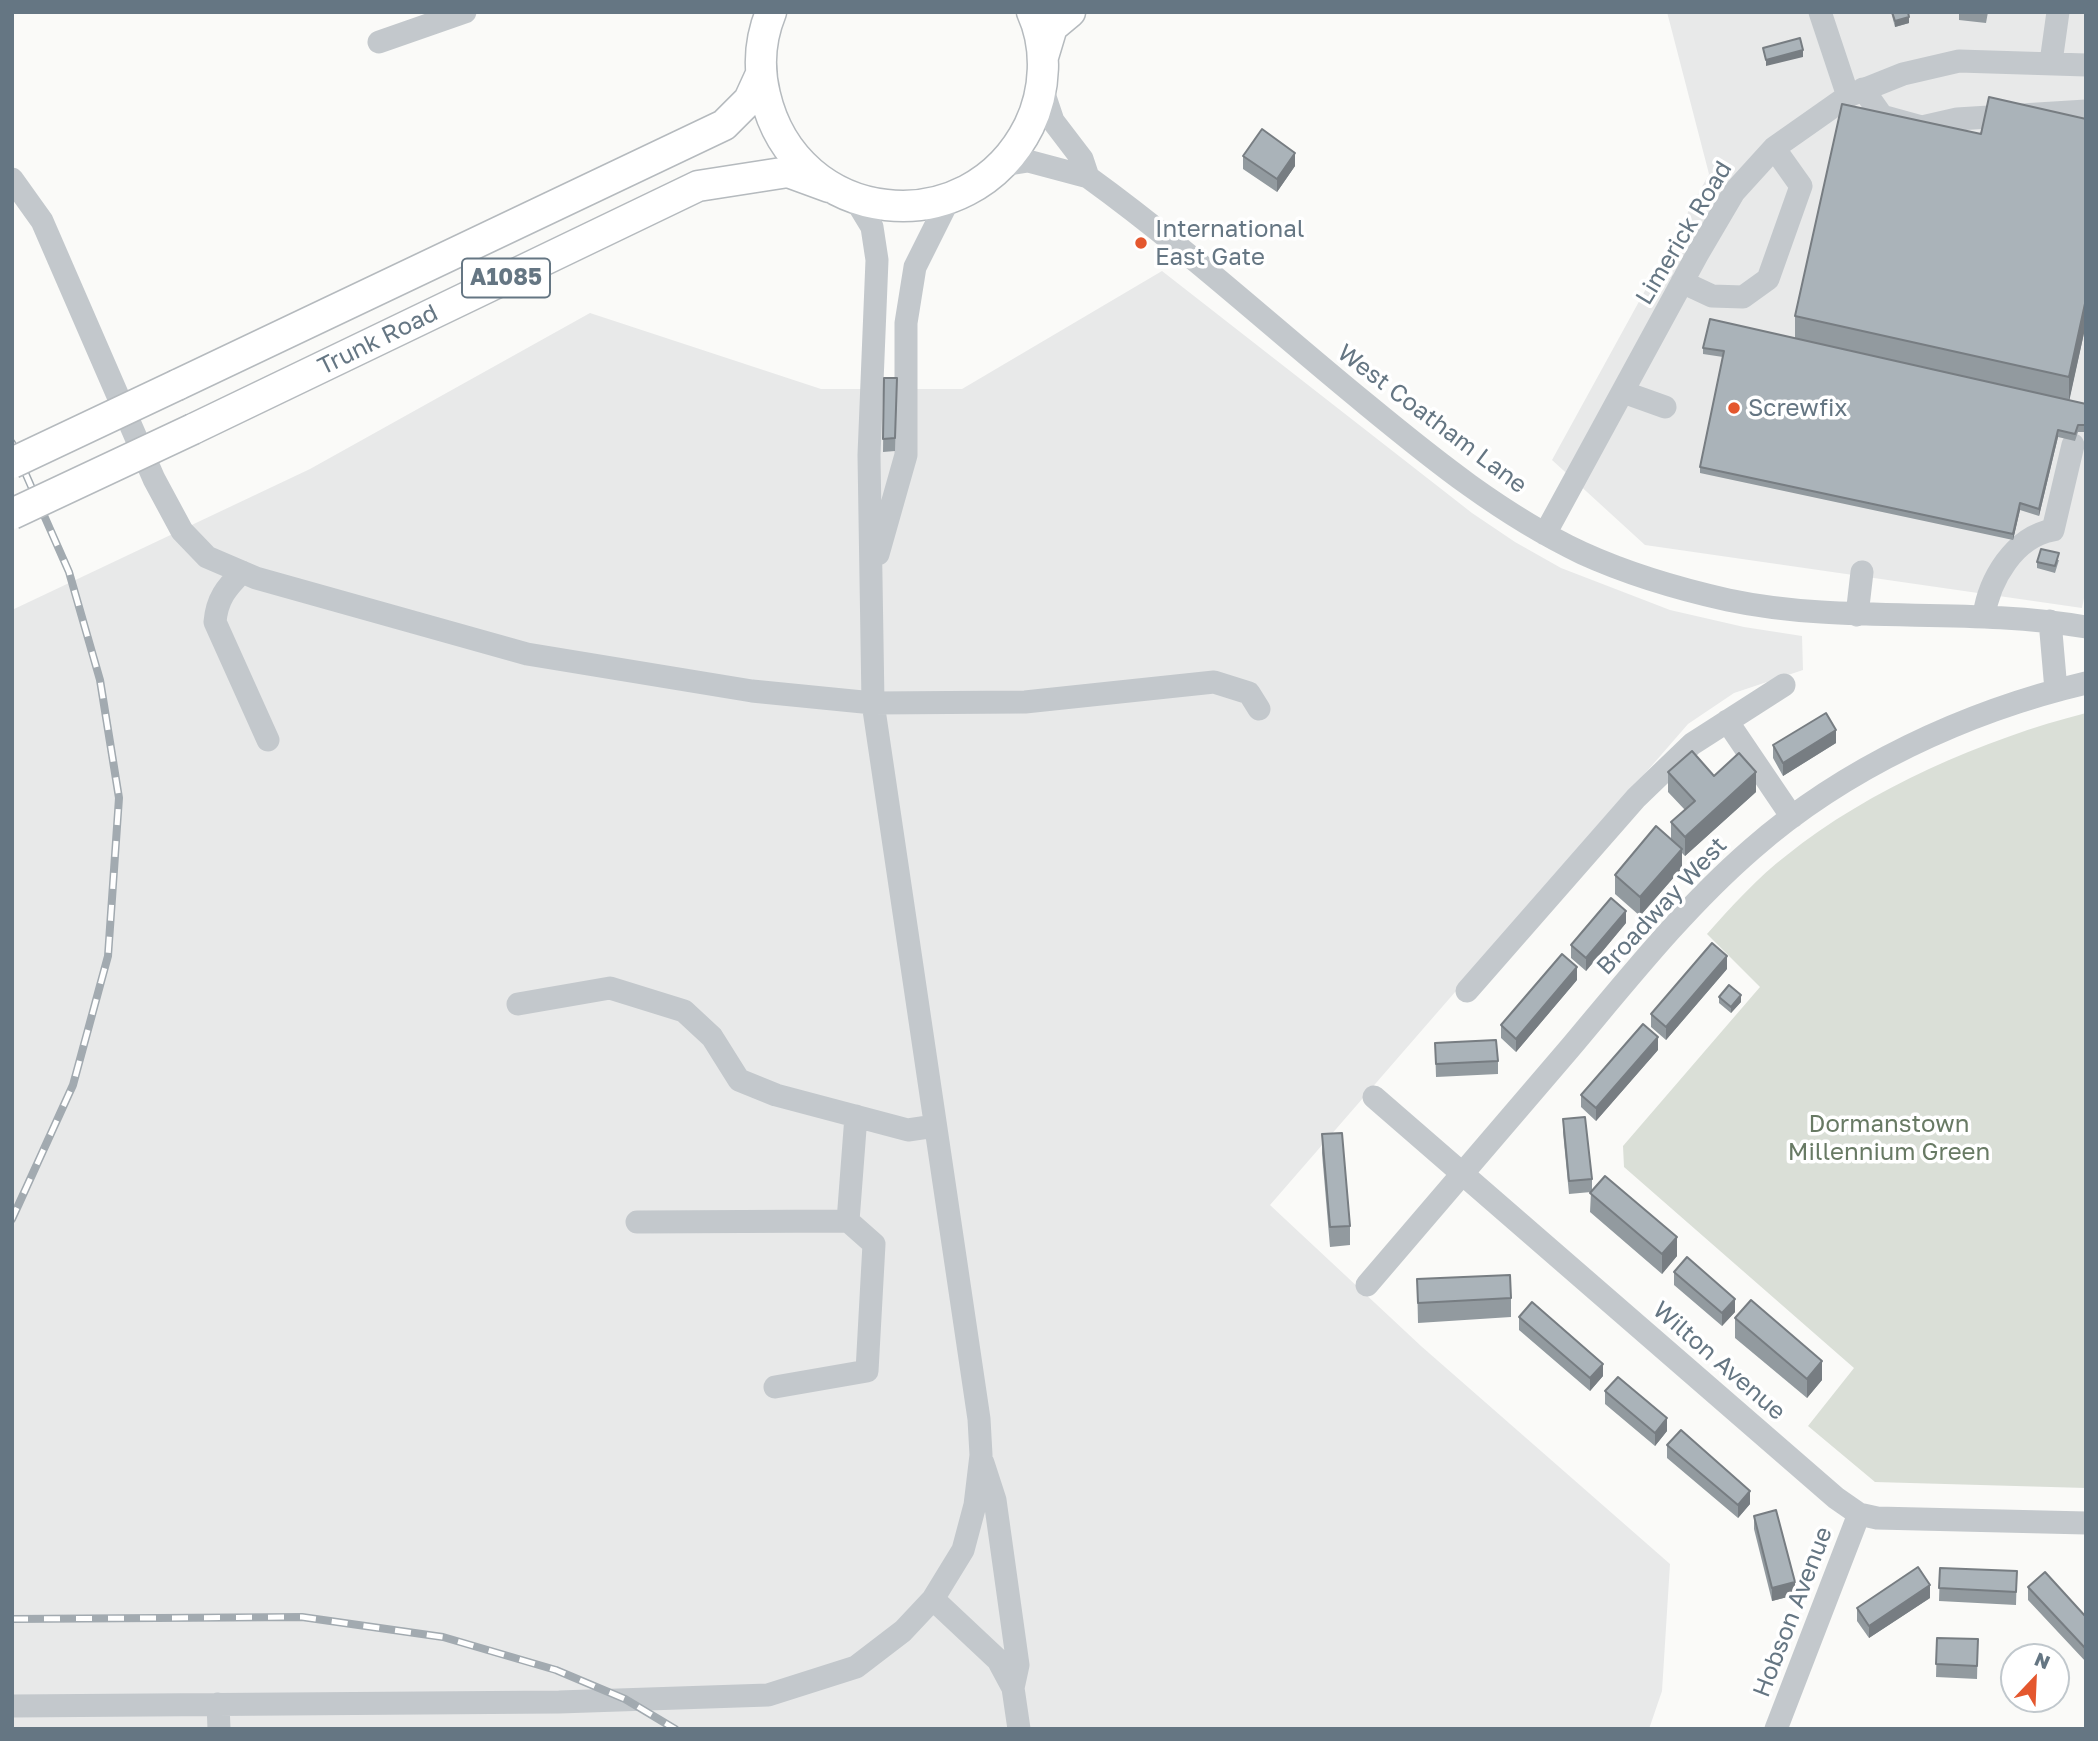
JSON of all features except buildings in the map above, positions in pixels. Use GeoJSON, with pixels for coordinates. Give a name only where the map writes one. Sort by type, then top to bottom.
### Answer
{"type":"FeatureCollection","features":[{"type":"Feature","properties":{"kind":"main road","name":"A1085"},"geometry":{"type":"LineString","coordinates":[[771,12],[761,49],[760,76],[771,120],[794,158],[842,193],[886,206],[918,206],[949,200],[978,185],[1003,165],[1021,142],[1034,116],[1042,88],[1043,57],[1052,27],[1070,12]]}},
{"type":"Feature","properties":{"kind":"main road","name":"A1085"},"geometry":{"type":"LineString","coordinates":[[1032,12],[1043,57]]}},
{"type":"Feature","properties":{"kind":"main road","name":"Trunk Road"},"geometry":{"type":"LineString","coordinates":[[12,463],[724,125],[749,100],[760,76]]}},
{"type":"Feature","properties":{"kind":"main road","name":"Trunk Road"},"geometry":{"type":"LineString","coordinates":[[12,514],[698,186],[788,172],[842,193]]}},
{"type":"Feature","properties":{"kind":"street"},"geometry":{"type":"LineString","coordinates":[[379,42],[465,12]]}},
{"type":"Feature","properties":{"kind":"street"},"geometry":{"type":"LineString","coordinates":[[1820,12],[1855,93],[1882,116],[1922,127],[1957,119],[2086,111]]}},
{"type":"Feature","properties":{"kind":"street"},"geometry":{"type":"LineString","coordinates":[[2051,62],[2058,12]]}},
{"type":"Feature","properties":{"kind":"street","name":"Limerick Road"},"geometry":{"type":"LineString","coordinates":[[1545,534],[1734,192],[1773,148],[1855,93],[1903,74],[1959,61],[2086,65]]}},
{"type":"Feature","properties":{"kind":"street","name":"West Coatham Lane"},"geometry":{"type":"LineString","coordinates":[[1042,88],[1053,121],[1082,159],[1088,177]]}},
{"type":"Feature","properties":{"kind":"street"},"geometry":{"type":"LineString","coordinates":[[1682,282],[1712,296],[1743,297],[1768,279],[1801,186],[1773,148]]}},
{"type":"Feature","properties":{"kind":"street","name":"West Coatham Lane"},"geometry":{"type":"LineString","coordinates":[[1003,165],[1028,161],[1088,177],[1429,456],[1495,504],[1545,534],[1611,565],[1682,589],[1769,607],[1857,615],[1984,616],[2050,621],[2086,627]]}},
{"type":"Feature","properties":{"kind":"street"},"geometry":{"type":"LineString","coordinates":[[12,179],[42,221],[154,479],[182,531],[207,557],[242,572],[527,654],[752,691],[873,703],[1025,702],[1214,682],[1249,693],[1259,709]]}},
{"type":"Feature","properties":{"kind":"street"},"geometry":{"type":"LineString","coordinates":[[12,1706],[559,1702],[768,1695],[856,1667],[903,1631],[933,1599],[963,1550],[975,1505],[981,1455],[979,1419],[873,703],[869,455],[877,260],[872,227],[842,193]]}},
{"type":"Feature","properties":{"kind":"street"},"geometry":{"type":"LineString","coordinates":[[872,577],[906,455],[906,323],[915,267],[949,200]]}},
{"type":"Feature","properties":{"kind":"street"},"geometry":{"type":"LineString","coordinates":[[1623,392],[1665,407]]}},
{"type":"Feature","properties":{"kind":"street"},"geometry":{"type":"LineString","coordinates":[[1984,616],[1987,591],[1999,570],[2038,533],[2053,530],[2073,445]]}},
{"type":"Feature","properties":{"kind":"street"},"geometry":{"type":"LineString","coordinates":[[242,572],[224,590],[215,622],[268,740]]}},
{"type":"Feature","properties":{"kind":"street"},"geometry":{"type":"LineString","coordinates":[[1857,615],[1862,572]]}},
{"type":"Feature","properties":{"kind":"street"},"geometry":{"type":"LineString","coordinates":[[2050,621],[2056,690]]}},
{"type":"Feature","properties":{"kind":"street","name":"Broadway West"},"geometry":{"type":"LineString","coordinates":[[1367,1285],[1673,927],[1729,869],[1792,817],[1842,783],[1890,757],[1996,711],[2056,690],[2086,683]]}},
{"type":"Feature","properties":{"kind":"street"},"geometry":{"type":"LineString","coordinates":[[1467,991],[1636,798],[1692,744],[1784,685]]}},
{"type":"Feature","properties":{"kind":"street"},"geometry":{"type":"LineString","coordinates":[[1727,721],[1792,817]]}},
{"type":"Feature","properties":{"kind":"street"},"geometry":{"type":"LineString","coordinates":[[517,1004],[610,988],[684,1011],[712,1037],[739,1080],[776,1095],[908,1130],[935,1126]]}},
{"type":"Feature","properties":{"kind":"street","name":"Wilton Avenue"},"geometry":{"type":"LineString","coordinates":[[1374,1097],[1836,1498],[1858,1514],[1877,1518],[2086,1523]]}},
{"type":"Feature","properties":{"kind":"street"},"geometry":{"type":"LineString","coordinates":[[848,1221],[856,1116]]}},
{"type":"Feature","properties":{"kind":"street"},"geometry":{"type":"LineString","coordinates":[[637,1222],[848,1221],[874,1244],[867,1371],[775,1387]]}},
{"type":"Feature","properties":{"kind":"street"},"geometry":{"type":"LineString","coordinates":[[981,1455],[997,1514],[1018,1665],[1013,1688]]}},
{"type":"Feature","properties":{"kind":"street","name":"Hobson Avenue"},"geometry":{"type":"LineString","coordinates":[[1776,1729],[1858,1514]]}},
{"type":"Feature","properties":{"kind":"street"},"geometry":{"type":"LineString","coordinates":[[933,1599],[998,1660],[1013,1688],[1019,1729]]}},
{"type":"Feature","properties":{"kind":"street"},"geometry":{"type":"LineString","coordinates":[[218,1704],[219,1729]]}},
{"type":"Feature","properties":{"kind":"shaded area"},"geometry":{"type":"Polygon","coordinates":[[[1667,12],[2086,12],[2086,588],[2082,608],[1645,545],[1552,460],[1709,174],[1667,12]]]}},
{"type":"Feature","properties":{"kind":"shaded area"},"geometry":{"type":"Polygon","coordinates":[[[1162,271],[1472,513],[1515,542],[1561,568],[1670,610],[1744,627],[1802,636],[1803,670],[1734,693],[1688,724],[1270,1205],[1421,1346],[1670,1564],[1662,1691],[1649,1729],[12,1729],[12,610],[310,469],[590,313],[821,389],[962,389],[1162,271]]]}},
{"type":"Feature","properties":{"kind":"green space","name":"Dormanstown Millennium Green"},"geometry":{"type":"Polygon","coordinates":[[[2086,713],[2086,1488],[1875,1482],[1808,1426],[1854,1368],[1624,1167],[1623,1146],[1760,987],[1707,934],[1765,873],[1819,831],[1891,788],[1929,769],[2008,737],[2086,713]]]}},
{"type":"Feature","properties":{"kind":"railway"},"geometry":{"type":"LineString","coordinates":[[12,443],[69,572],[100,680],[119,798],[108,956],[73,1085],[12,1219]]}},
{"type":"Feature","properties":{"kind":"railway"},"geometry":{"type":"LineString","coordinates":[[12,1619],[302,1617],[443,1637],[556,1670],[625,1699],[675,1729]]}},
{"type":"Feature","properties":{"kind":"place","name":"International East Gate"},"geometry":{"type":"Point","coordinates":[1141,243]}},
{"type":"Feature","properties":{"kind":"place","name":"Screwfix"},"geometry":{"type":"Point","coordinates":[1734,408]}}]}
